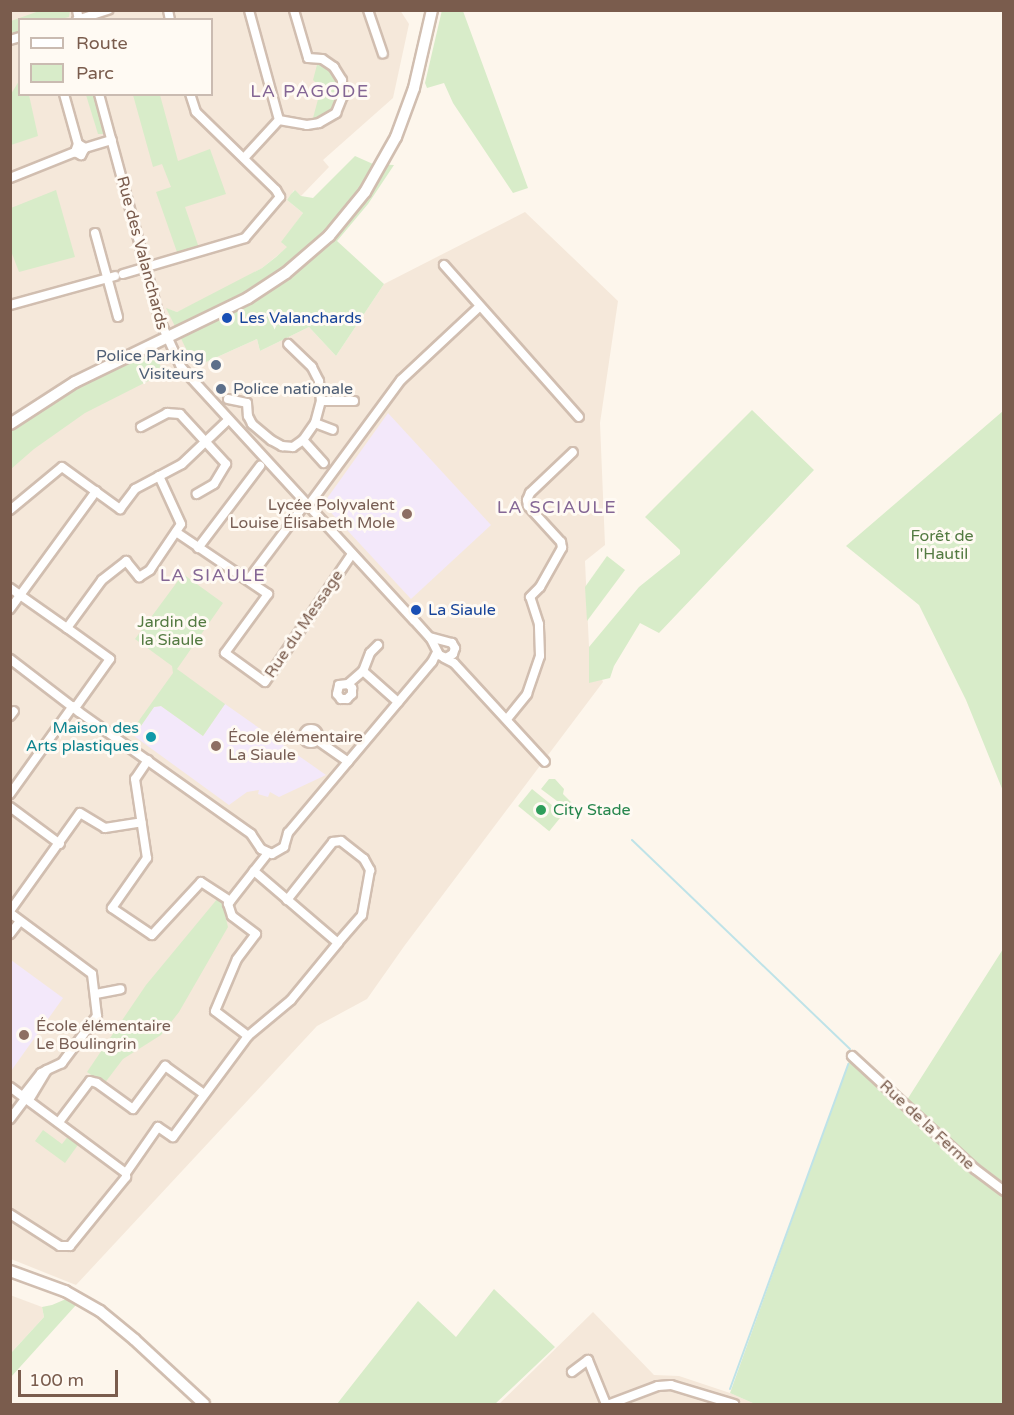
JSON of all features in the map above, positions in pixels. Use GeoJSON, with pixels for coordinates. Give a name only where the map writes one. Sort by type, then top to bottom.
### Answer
{"type":"FeatureCollection","features":[{"type":"Feature","properties":{"kind":"main road"},"geometry":{"type":"LineString","coordinates":[[10,424],[75,382],[270,285],[312,252],[345,218],[377,174],[404,120],[432,10]]}},
{"type":"Feature","properties":{"kind":"main road"},"geometry":{"type":"LineString","coordinates":[[10,1271],[65,1292],[100,1311],[204,1404]]}},
{"type":"Feature","properties":{"kind":"street"},"geometry":{"type":"LineString","coordinates":[[81,18],[108,10]]}},
{"type":"Feature","properties":{"kind":"street"},"geometry":{"type":"LineString","coordinates":[[249,10],[279,120]]}},
{"type":"Feature","properties":{"kind":"street"},"geometry":{"type":"LineString","coordinates":[[279,120],[307,125],[319,123],[336,113],[344,96],[342,80],[334,67],[322,59],[308,58],[294,10]]}},
{"type":"Feature","properties":{"kind":"street"},"geometry":{"type":"LineString","coordinates":[[368,10],[382,54]]}},
{"type":"Feature","properties":{"kind":"street"},"geometry":{"type":"LineString","coordinates":[[65,96],[79,148]]}},
{"type":"Feature","properties":{"kind":"street","name":"Rue des Valanchards"},"geometry":{"type":"LineString","coordinates":[[100,96],[142,269],[166,338],[184,372],[430,638],[444,656],[507,719],[545,762]]}},
{"type":"Feature","properties":{"kind":"street"},"geometry":{"type":"LineString","coordinates":[[10,305],[241,240],[271,210],[280,194],[196,112],[191,96]]}},
{"type":"Feature","properties":{"kind":"street"},"geometry":{"type":"LineString","coordinates":[[244,158],[279,120]]}},
{"type":"Feature","properties":{"kind":"street"},"geometry":{"type":"LineString","coordinates":[[10,178],[79,148],[112,140]]}},
{"type":"Feature","properties":{"kind":"street"},"geometry":{"type":"LineString","coordinates":[[95,232],[115,276],[118,317]]}},
{"type":"Feature","properties":{"kind":"street"},"geometry":{"type":"LineString","coordinates":[[444,265],[579,417]]}},
{"type":"Feature","properties":{"kind":"street"},"geometry":{"type":"LineString","coordinates":[[176,532],[248,580],[401,380],[480,306]]}},
{"type":"Feature","properties":{"kind":"street"},"geometry":{"type":"LineString","coordinates":[[228,399],[247,403],[248,416],[252,424],[271,440],[282,446],[293,447],[303,440],[315,423],[321,401],[319,381],[312,367],[288,344]]}},
{"type":"Feature","properties":{"kind":"street"},"geometry":{"type":"LineString","coordinates":[[321,401],[354,401]]}},
{"type":"Feature","properties":{"kind":"street"},"geometry":{"type":"LineString","coordinates":[[141,427],[167,413],[180,414],[226,464],[214,484],[196,495]]}},
{"type":"Feature","properties":{"kind":"street"},"geometry":{"type":"LineString","coordinates":[[10,510],[62,467],[120,509],[135,489],[182,464],[228,420]]}},
{"type":"Feature","properties":{"kind":"street"},"geometry":{"type":"LineString","coordinates":[[315,423],[333,430]]}},
{"type":"Feature","properties":{"kind":"street"},"geometry":{"type":"LineString","coordinates":[[303,440],[324,463]]}},
{"type":"Feature","properties":{"kind":"street"},"geometry":{"type":"LineString","coordinates":[[507,719],[529,690],[540,656],[539,624],[530,597],[540,587],[562,548],[561,542],[528,506],[527,500],[530,493],[573,452]]}},
{"type":"Feature","properties":{"kind":"street"},"geometry":{"type":"LineString","coordinates":[[198,548],[260,466]]}},
{"type":"Feature","properties":{"kind":"street"},"geometry":{"type":"LineString","coordinates":[[67,627],[102,580],[126,561],[139,577],[150,570],[182,524],[159,476]]}},
{"type":"Feature","properties":{"kind":"street"},"geometry":{"type":"LineString","coordinates":[[10,609],[96,491]]}},
{"type":"Feature","properties":{"kind":"street","name":"Rue du Message"},"geometry":{"type":"LineString","coordinates":[[248,580],[268,594],[225,653],[265,682],[352,554]]}},
{"type":"Feature","properties":{"kind":"street"},"geometry":{"type":"LineString","coordinates":[[10,588],[111,659],[10,794]]}},
{"type":"Feature","properties":{"kind":"street"},"geometry":{"type":"LineString","coordinates":[[10,658],[74,707],[251,834],[261,849],[268,853],[281,851],[288,833],[432,662],[444,656],[453,644],[430,638]]}},
{"type":"Feature","properties":{"kind":"street"},"geometry":{"type":"LineString","coordinates":[[444,640],[444,656]]}},
{"type":"Feature","properties":{"kind":"street"},"geometry":{"type":"LineString","coordinates":[[348,684],[363,671],[368,657],[378,645]]}},
{"type":"Feature","properties":{"kind":"street"},"geometry":{"type":"LineString","coordinates":[[363,671],[398,702]]}},
{"type":"Feature","properties":{"kind":"street"},"geometry":{"type":"LineString","coordinates":[[317,740],[348,762]]}},
{"type":"Feature","properties":{"kind":"street"},"geometry":{"type":"LineString","coordinates":[[148,760],[135,779],[142,822],[145,862],[112,908],[152,935],[201,882],[230,901]]}},
{"type":"Feature","properties":{"kind":"street"},"geometry":{"type":"LineString","coordinates":[[10,807],[60,844]]}},
{"type":"Feature","properties":{"kind":"street"},"geometry":{"type":"LineString","coordinates":[[10,1119],[47,1070],[62,1063],[98,1016],[91,971],[10,912],[80,813],[105,828],[142,822]]}},
{"type":"Feature","properties":{"kind":"street"},"geometry":{"type":"LineString","coordinates":[[10,1214],[60,1246],[70,1246],[126,1177],[126,1173],[158,1127],[173,1137],[248,1036],[291,1000],[362,915],[370,870],[364,859],[341,841],[333,842],[287,900]]}},
{"type":"Feature","properties":{"kind":"street"},"geometry":{"type":"LineString","coordinates":[[248,1036],[215,1011],[237,959],[256,934],[232,916],[227,907],[268,853]]}},
{"type":"Feature","properties":{"kind":"street"},"geometry":{"type":"LineString","coordinates":[[254,872],[338,943]]}},
{"type":"Feature","properties":{"kind":"street"},"geometry":{"type":"LineString","coordinates":[[10,934],[20,921]]}},
{"type":"Feature","properties":{"kind":"street"},"geometry":{"type":"LineString","coordinates":[[96,994],[121,989]]}},
{"type":"Feature","properties":{"kind":"street","name":"Rue de la Ferme"},"geometry":{"type":"LineString","coordinates":[[852,1056],[975,1169],[1004,1191]]}},
{"type":"Feature","properties":{"kind":"street"},"geometry":{"type":"LineString","coordinates":[[59,1122],[90,1082],[98,1083],[133,1109],[165,1066],[204,1094]]}},
{"type":"Feature","properties":{"kind":"street"},"geometry":{"type":"LineString","coordinates":[[10,1087],[126,1173]]}},
{"type":"Feature","properties":{"kind":"street"},"geometry":{"type":"LineString","coordinates":[[572,1372],[588,1360],[608,1404],[658,1386],[670,1385],[734,1404]]}},
{"type":"Feature","properties":{"kind":"shaded area"},"geometry":{"type":"Polygon","coordinates":[[[400,10],[409,24],[393,98],[323,160],[329,167],[301,196],[294,190],[287,200],[303,213],[282,242],[288,247],[262,268],[214,295],[177,312],[168,309],[195,367],[257,339],[260,351],[309,327],[336,356],[384,284],[525,212],[618,301],[600,423],[605,545],[585,561],[589,647],[603,682],[367,999],[317,1026],[76,1285],[11,1259],[10,11],[400,10]]]}},
{"type":"Feature","properties":{"kind":"shaded area","name":"Lycée Polyvalent Louise Élisabeth Mole"},"geometry":{"type":"Polygon","coordinates":[[[388,413],[491,525],[411,599],[323,504],[388,413]]]}},
{"type":"Feature","properties":{"kind":"shaded area","name":"École élémentaire La Siaule"},"geometry":{"type":"Polygon","coordinates":[[[225,704],[326,775],[279,797],[270,792],[268,797],[258,794],[259,790],[247,792],[229,805],[134,736],[154,707],[161,706],[203,736],[225,704]]]}},
{"type":"Feature","properties":{"kind":"shaded area","name":"École élémentaire Le Boulingrin"},"geometry":{"type":"Polygon","coordinates":[[[11,960],[63,998],[11,1071],[11,960]]]}},
{"type":"Feature","properties":{"kind":"shaded area"},"geometry":{"type":"Polygon","coordinates":[[[10,1295],[42,1307],[44,1317],[11,1353],[10,1295]]]}},
{"type":"Feature","properties":{"kind":"shaded area"},"geometry":{"type":"Polygon","coordinates":[[[593,1312],[654,1375],[679,1376],[755,1404],[499,1404],[593,1312]]]}},
{"type":"Feature","properties":{"kind":"green space"},"geometry":{"type":"Polygon","coordinates":[[[42,10],[70,11],[69,17],[65,18],[19,18],[42,10]]]}},
{"type":"Feature","properties":{"kind":"green space"},"geometry":{"type":"Polygon","coordinates":[[[442,10],[463,11],[528,188],[513,193],[453,103],[444,83],[427,88],[425,83],[442,10]]]}},
{"type":"Feature","properties":{"kind":"green space"},"geometry":{"type":"Polygon","coordinates":[[[18,19],[18,32],[11,35],[11,21],[18,19]]]}},
{"type":"Feature","properties":{"kind":"green space"},"geometry":{"type":"Polygon","coordinates":[[[318,61],[322,61],[337,73],[342,92],[333,113],[317,122],[313,118],[321,88],[313,80],[318,61]]]}},
{"type":"Feature","properties":{"kind":"green space"},"geometry":{"type":"Polygon","coordinates":[[[18,83],[18,96],[29,96],[38,136],[11,145],[11,94],[18,83]]]}},
{"type":"Feature","properties":{"kind":"green space"},"geometry":{"type":"Polygon","coordinates":[[[86,96],[94,96],[105,134],[98,134],[86,96]]]}},
{"type":"Feature","properties":{"kind":"green space"},"geometry":{"type":"Polygon","coordinates":[[[133,96],[160,96],[178,161],[210,149],[226,194],[185,207],[199,248],[178,255],[156,192],[171,187],[162,164],[153,167],[133,96]]]}},
{"type":"Feature","properties":{"kind":"green space"},"geometry":{"type":"Polygon","coordinates":[[[355,156],[373,164],[394,165],[368,204],[337,241],[384,284],[336,356],[309,327],[260,351],[257,339],[195,367],[166,308],[177,312],[262,268],[276,257],[287,247],[281,242],[303,213],[287,200],[291,194],[295,190],[301,196],[313,198],[355,156]]]}},
{"type":"Feature","properties":{"kind":"green space"},"geometry":{"type":"Polygon","coordinates":[[[56,190],[75,257],[19,272],[11,251],[11,208],[56,190]]]}},
{"type":"Feature","properties":{"kind":"green space"},"geometry":{"type":"Polygon","coordinates":[[[152,349],[164,373],[85,413],[34,449],[11,469],[11,429],[82,383],[152,349]]]}},
{"type":"Feature","properties":{"kind":"green space"},"geometry":{"type":"Polygon","coordinates":[[[752,410],[814,470],[659,633],[640,623],[614,666],[610,678],[589,683],[589,647],[639,587],[680,554],[680,550],[645,517],[752,410]]]}},
{"type":"Feature","properties":{"kind":"green space","name":"Forêt de l'Hautil"},"geometry":{"type":"Polygon","coordinates":[[[1003,411],[1003,791],[966,700],[919,605],[846,546],[1003,411]]]}},
{"type":"Feature","properties":{"kind":"green space"},"geometry":{"type":"Polygon","coordinates":[[[607,556],[625,570],[587,621],[585,587],[607,556]]]}},
{"type":"Feature","properties":{"kind":"green space","name":"Jardin de la Siaule"},"geometry":{"type":"Polygon","coordinates":[[[183,574],[223,603],[177,669],[225,704],[203,736],[161,706],[154,707],[134,736],[130,733],[173,673],[172,666],[135,639],[183,574]]]}},
{"type":"Feature","properties":{"kind":"green space"},"geometry":{"type":"Polygon","coordinates":[[[549,779],[555,779],[564,789],[563,794],[574,805],[569,810],[541,789],[549,779]]]}},
{"type":"Feature","properties":{"kind":"green space","name":"City Stade"},"geometry":{"type":"Polygon","coordinates":[[[532,789],[563,814],[549,831],[518,806],[532,789]]]}},
{"type":"Feature","properties":{"kind":"green space"},"geometry":{"type":"Polygon","coordinates":[[[218,898],[222,902],[228,927],[179,1012],[161,1035],[123,1059],[104,1084],[87,1072],[146,985],[218,898]]]}},
{"type":"Feature","properties":{"kind":"green space"},"geometry":{"type":"Polygon","coordinates":[[[1003,949],[1003,1404],[755,1404],[730,1393],[853,1050],[905,1103],[1003,949]]]}},
{"type":"Feature","properties":{"kind":"green space"},"geometry":{"type":"Polygon","coordinates":[[[43,1130],[62,1144],[69,1135],[80,1142],[65,1163],[35,1141],[43,1130]]]}},
{"type":"Feature","properties":{"kind":"green space"},"geometry":{"type":"Polygon","coordinates":[[[494,1289],[555,1347],[495,1404],[337,1404],[418,1301],[456,1337],[494,1289]]]}},
{"type":"Feature","properties":{"kind":"green space"},"geometry":{"type":"Polygon","coordinates":[[[66,1299],[76,1305],[11,1377],[11,1353],[44,1317],[42,1307],[66,1299]]]}},
{"type":"Feature","properties":{"kind":"waterway"},"geometry":{"type":"LineString","coordinates":[[632,840],[850,1049]]}},
{"type":"Feature","properties":{"kind":"waterway"},"geometry":{"type":"LineString","coordinates":[[730,1389],[848,1064]]}},
{"type":"Feature","properties":{"kind":"waterway"},"geometry":{"type":"LineString","coordinates":[[76,1291],[118,1318],[172,1367]]}},
{"type":"Feature","properties":{"kind":"waterway"},"geometry":{"type":"LineString","coordinates":[[90,1311],[100,1318]]}},
{"type":"Feature","properties":{"kind":"waterway"},"geometry":{"type":"LineString","coordinates":[[130,1343],[196,1404]]}},
{"type":"Feature","properties":{"kind":"place","name":"Les Valanchards"},"geometry":{"type":"Point","coordinates":[227,318]}},
{"type":"Feature","properties":{"kind":"place","name":"Police Parking Visiteurs"},"geometry":{"type":"Point","coordinates":[216,365]}},
{"type":"Feature","properties":{"kind":"place","name":"Police nationale"},"geometry":{"type":"Point","coordinates":[221,389]}},
{"type":"Feature","properties":{"kind":"place","name":"Lycée Polyvalent Louise Élisabeth Mole"},"geometry":{"type":"Point","coordinates":[407,514]}},
{"type":"Feature","properties":{"kind":"place","name":"La Siaule"},"geometry":{"type":"Point","coordinates":[416,610]}},
{"type":"Feature","properties":{"kind":"place","name":"Maison des Arts plastiques"},"geometry":{"type":"Point","coordinates":[151,737]}},
{"type":"Feature","properties":{"kind":"place","name":"École élémentaire La Siaule"},"geometry":{"type":"Point","coordinates":[216,746]}},
{"type":"Feature","properties":{"kind":"place","name":"City Stade"},"geometry":{"type":"Point","coordinates":[541,810]}},
{"type":"Feature","properties":{"kind":"place","name":"École élémentaire Le Boulingrin"},"geometry":{"type":"Point","coordinates":[24,1035]}},
{"type":"Feature","properties":{"kind":"district","name":"LA PAGODE"},"geometry":{"type":"Point","coordinates":[310,91]}},
{"type":"Feature","properties":{"kind":"district","name":"LA SCIAULE"},"geometry":{"type":"Point","coordinates":[557,507]}},
{"type":"Feature","properties":{"kind":"district","name":"LA SIAULE"},"geometry":{"type":"Point","coordinates":[213,575]}}]}
